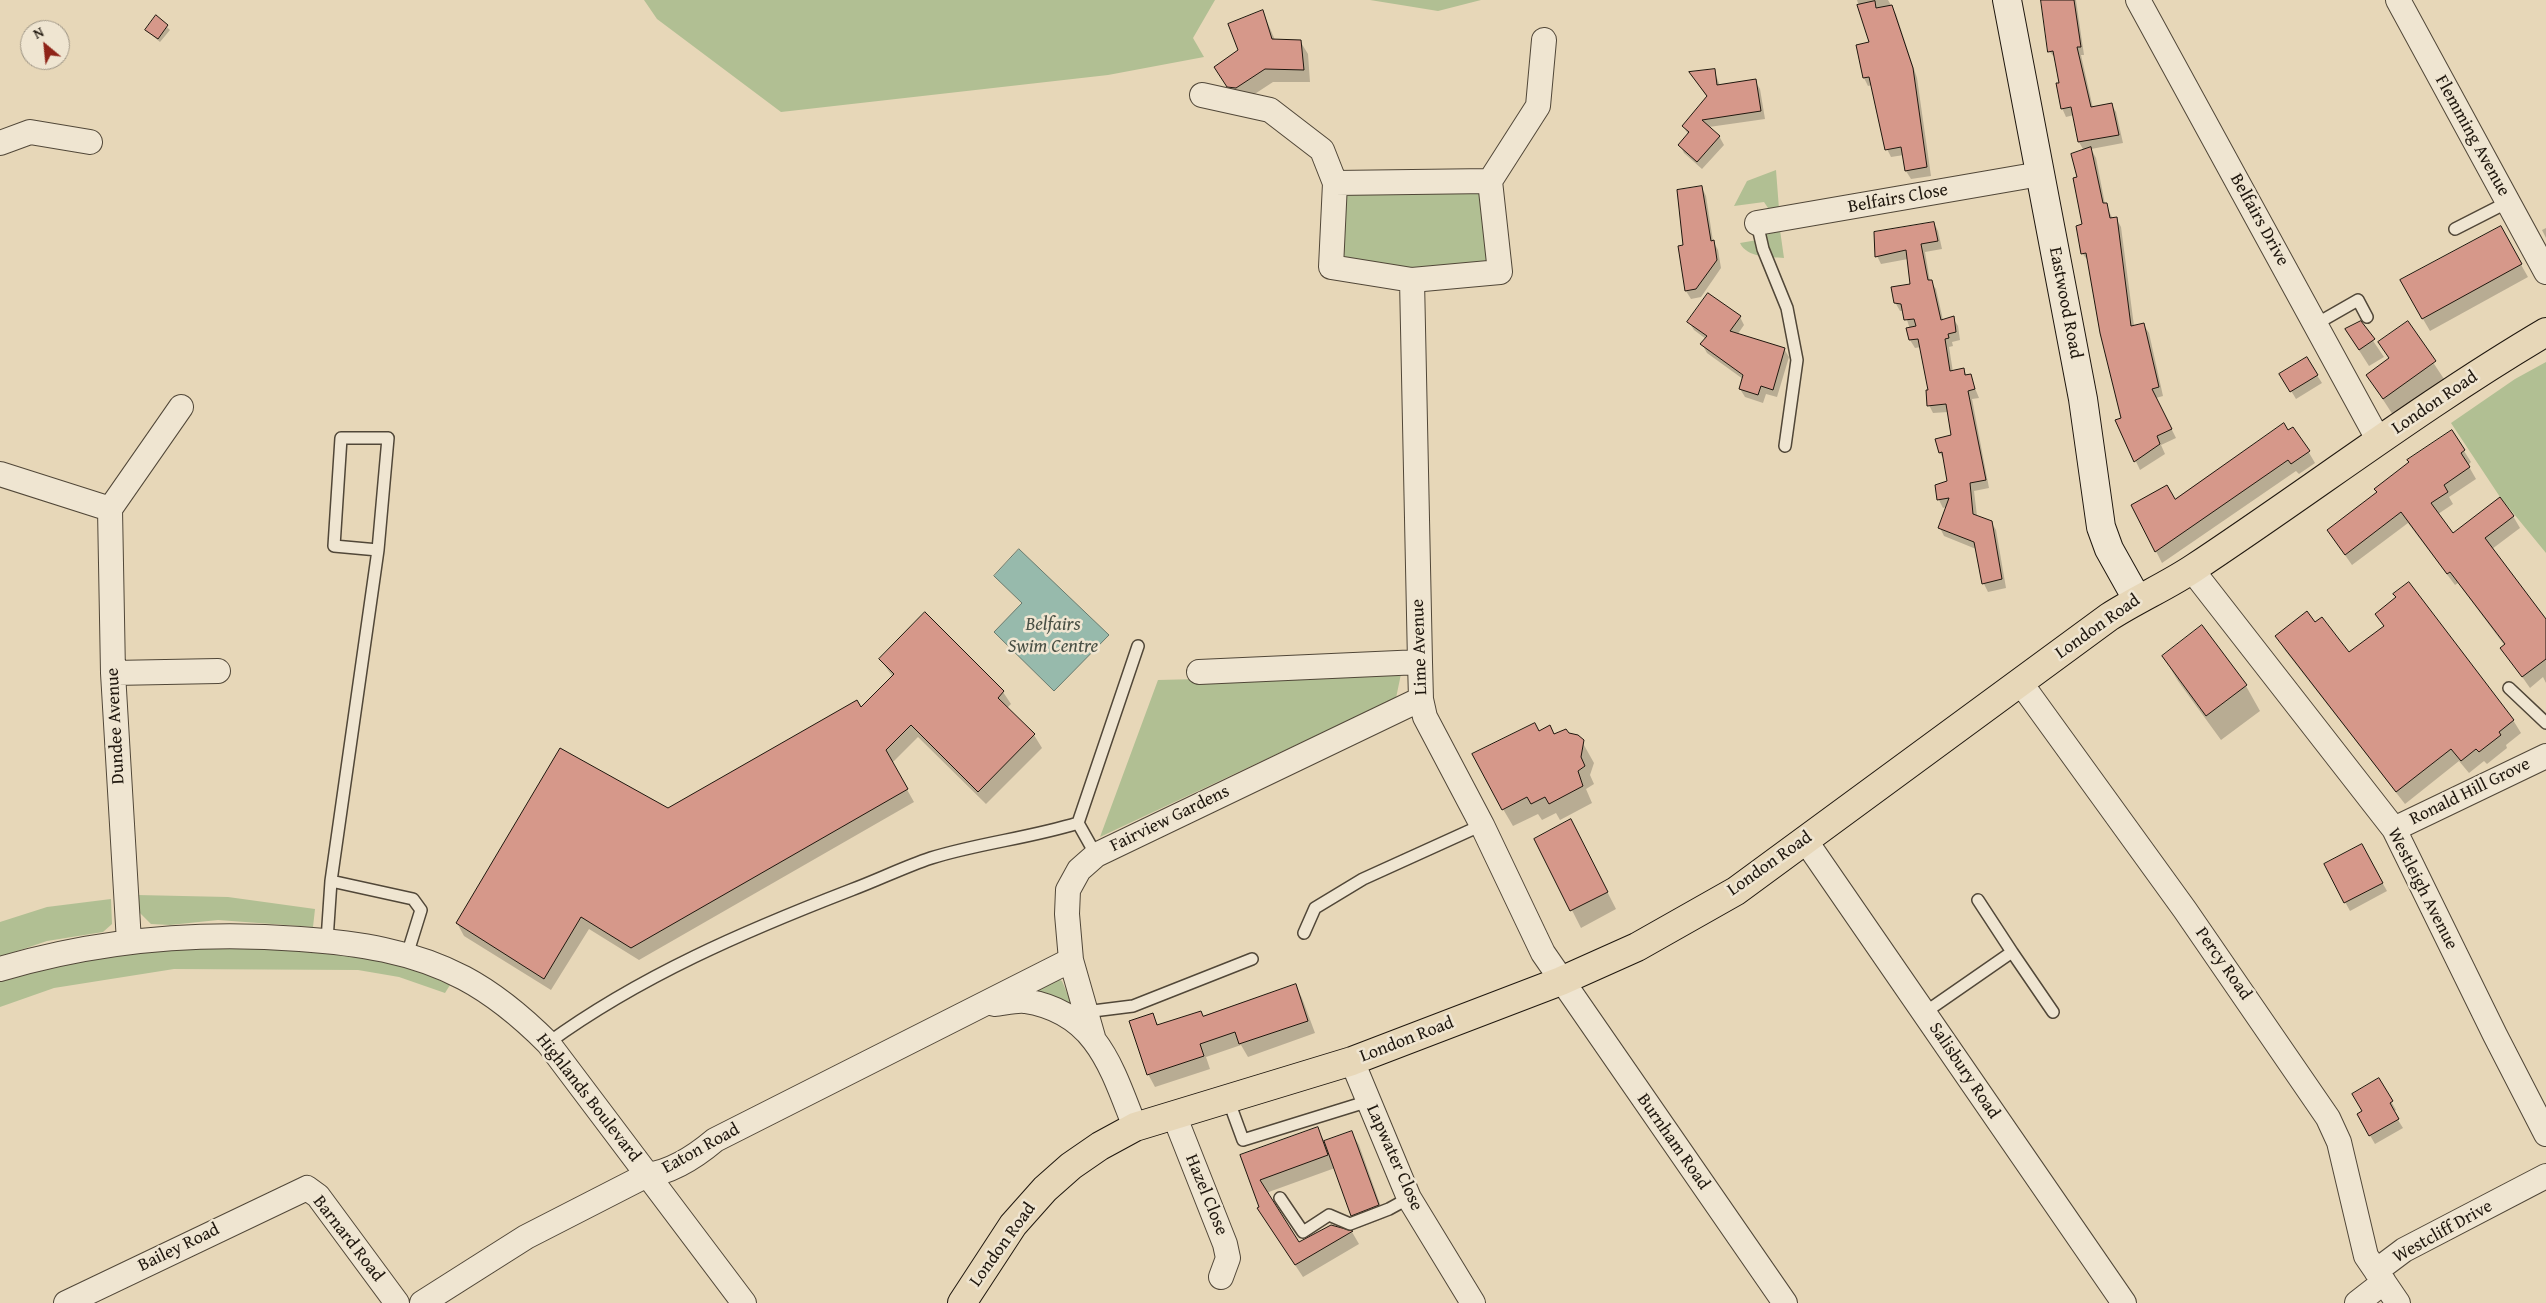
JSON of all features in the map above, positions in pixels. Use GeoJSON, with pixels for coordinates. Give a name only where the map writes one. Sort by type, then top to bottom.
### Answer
{"type":"FeatureCollection","features":[{"type":"Feature","properties":{"kind":"main road","name":"London Road"},"geometry":{"type":"LineString","coordinates":[[962,1303],[1013,1225],[1046,1189],[1071,1166],[1100,1146],[1136,1127],[1352,1061],[1561,981],[1637,947],[1736,891],[2020,682],[2137,599],[2192,570],[2477,373],[2546,332]]}},
{"type":"Feature","properties":{"kind":"street","name":"Eastwood Road"},"geometry":{"type":"LineString","coordinates":[[2007,0],[2083,399],[2101,527],[2109,550],[2137,599]]}},
{"type":"Feature","properties":{"kind":"street","name":"Belfairs Drive"},"geometry":{"type":"LineString","coordinates":[[2138,0],[2379,441]]}},
{"type":"Feature","properties":{"kind":"street","name":"Flemming Avenue"},"geometry":{"type":"LineString","coordinates":[[2398,0],[2546,272]]}},
{"type":"Feature","properties":{"kind":"street"},"geometry":{"type":"LineString","coordinates":[[1202,95],[1270,110],[1322,150],[1335,183],[1331,267],[1412,280],[1500,272],[1490,181],[1538,106],[1544,40]]}},
{"type":"Feature","properties":{"kind":"street"},"geometry":{"type":"LineString","coordinates":[[0,143],[30,132],[90,142]]}},
{"type":"Feature","properties":{"kind":"street","name":"Belfairs Close"},"geometry":{"type":"LineString","coordinates":[[1757,223],[2040,174]]}},
{"type":"Feature","properties":{"kind":"street"},"geometry":{"type":"LineString","coordinates":[[1335,183],[1490,181]]}},
{"type":"Feature","properties":{"kind":"street","name":"Lime Avenue"},"geometry":{"type":"LineString","coordinates":[[1412,280],[1421,699],[1425,717],[1482,825],[1543,953],[1561,981]]}},
{"type":"Feature","properties":{"kind":"street"},"geometry":{"type":"LineString","coordinates":[[0,474],[110,509],[182,407]]}},
{"type":"Feature","properties":{"kind":"street","name":"Dundee Avenue"},"geometry":{"type":"LineString","coordinates":[[110,509],[113,674],[129,942]]}},
{"type":"Feature","properties":{"kind":"street","name":"Westleigh Avenue"},"geometry":{"type":"LineString","coordinates":[[2192,570],[2394,829],[2494,1035],[2546,1134]]}},
{"type":"Feature","properties":{"kind":"street"},"geometry":{"type":"LineString","coordinates":[[1199,672],[1420,662]]}},
{"type":"Feature","properties":{"kind":"street"},"geometry":{"type":"LineString","coordinates":[[113,674],[218,671]]}},
{"type":"Feature","properties":{"kind":"street","name":"Percy Road"},"geometry":{"type":"LineString","coordinates":[[2020,682],[2185,910],[2328,1118],[2339,1142],[2362,1246],[2366,1256],[2380,1276]]}},
{"type":"Feature","properties":{"kind":"street","name":"Fairview Gardens"},"geometry":{"type":"LineString","coordinates":[[1093,1036],[1071,960],[1067,935],[1068,890],[1078,870],[1096,855],[1421,699]]}},
{"type":"Feature","properties":{"kind":"street","name":"Ronald Hill Grove"},"geometry":{"type":"LineString","coordinates":[[2394,829],[2546,756]]}},
{"type":"Feature","properties":{"kind":"street","name":"Salisbury Road"},"geometry":{"type":"LineString","coordinates":[[1805,840],[2124,1303]]}},
{"type":"Feature","properties":{"kind":"street","name":"Highlands Boulevard"},"geometry":{"type":"LineString","coordinates":[[0,969],[71,950],[129,942],[181,936],[262,935],[356,944],[407,955],[434,964],[473,984],[513,1010],[548,1043],[744,1303]]}},
{"type":"Feature","properties":{"kind":"street","name":"Eaton Road"},"geometry":{"type":"LineString","coordinates":[[422,1303],[526,1237],[647,1175],[660,1174],[700,1153],[715,1140],[1071,960]]}},
{"type":"Feature","properties":{"kind":"street","name":"Burnham Road"},"geometry":{"type":"LineString","coordinates":[[1561,981],[1785,1303]]}},
{"type":"Feature","properties":{"kind":"street","name":"Eaton Road"},"geometry":{"type":"LineString","coordinates":[[985,1005],[1023,1001],[1046,1006],[1068,1016],[1093,1036],[1113,1073],[1136,1127]]}},
{"type":"Feature","properties":{"kind":"street","name":"Lapwater Close"},"geometry":{"type":"LineString","coordinates":[[1352,1061],[1409,1198],[1474,1303]]}},
{"type":"Feature","properties":{"kind":"street","name":"Hazel Close"},"geometry":{"type":"LineString","coordinates":[[1174,1115],[1225,1244],[1228,1258],[1221,1277]]}},
{"type":"Feature","properties":{"kind":"street","name":"Westcliff Drive"},"geometry":{"type":"LineString","coordinates":[[2398,1303],[2380,1276],[2404,1250],[2546,1176]]}},
{"type":"Feature","properties":{"kind":"street","name":"Barnard Road"},"geometry":{"type":"LineString","coordinates":[[292,1194],[307,1188],[318,1196],[397,1303]]}},
{"type":"Feature","properties":{"kind":"street","name":"Bailey Road"},"geometry":{"type":"LineString","coordinates":[[66,1303],[292,1194]]}},
{"type":"Feature","properties":{"kind":"street"},"geometry":{"type":"LineString","coordinates":[[2357,1303],[2380,1276]]}},
{"type":"Feature","properties":{"kind":"lane"},"geometry":{"type":"LineString","coordinates":[[2456,229],[2508,202]]}},
{"type":"Feature","properties":{"kind":"lane"},"geometry":{"type":"LineString","coordinates":[[1757,223],[1763,249],[1787,308],[1797,360],[1785,446]]}},
{"type":"Feature","properties":{"kind":"lane"},"geometry":{"type":"LineString","coordinates":[[2316,324],[2358,300],[2368,317]]}},
{"type":"Feature","properties":{"kind":"lane"},"geometry":{"type":"LineString","coordinates":[[327,940],[331,881],[378,550],[388,438],[341,438],[334,546],[378,550]]}},
{"type":"Feature","properties":{"kind":"lane"},"geometry":{"type":"LineString","coordinates":[[1096,855],[1078,823],[1138,646]]}},
{"type":"Feature","properties":{"kind":"lane"},"geometry":{"type":"LineString","coordinates":[[2509,688],[2546,723]]}},
{"type":"Feature","properties":{"kind":"lane"},"geometry":{"type":"LineString","coordinates":[[548,1043],[575,1024],[672,967],[761,925],[932,858],[1046,833],[1078,823]]}},
{"type":"Feature","properties":{"kind":"lane"},"geometry":{"type":"LineString","coordinates":[[1304,933],[1315,908],[1363,879],[1482,825]]}},
{"type":"Feature","properties":{"kind":"lane"},"geometry":{"type":"LineString","coordinates":[[331,881],[413,899],[421,910],[407,955]]}},
{"type":"Feature","properties":{"kind":"lane"},"geometry":{"type":"LineString","coordinates":[[1978,900],[2052,1012]]}},
{"type":"Feature","properties":{"kind":"lane"},"geometry":{"type":"LineString","coordinates":[[1924,1013],[2012,952]]}},
{"type":"Feature","properties":{"kind":"lane"},"geometry":{"type":"LineString","coordinates":[[1085,1012],[1133,1006],[1252,959]]}},
{"type":"Feature","properties":{"kind":"lane"},"geometry":{"type":"LineString","coordinates":[[1228,1099],[1243,1140],[1369,1101]]}},
{"type":"Feature","properties":{"kind":"lane"},"geometry":{"type":"LineString","coordinates":[[1280,1198],[1303,1232],[1330,1215],[1350,1224],[1390,1209],[1409,1198]]}},
{"type":"Feature","properties":{"kind":"shaded area"},"geometry":{"type":"Polygon","coordinates":[[[644,0],[1215,0],[1193,38],[1204,57],[1108,75],[781,112],[657,19],[644,0]]]}},
{"type":"Feature","properties":{"kind":"shaded area"},"geometry":{"type":"Polygon","coordinates":[[[1370,0],[1481,0],[1438,11],[1370,0]]]}},
{"type":"Feature","properties":{"kind":"shaded area"},"geometry":{"type":"Polygon","coordinates":[[[1776,170],[1779,209],[1770,211],[1764,202],[1734,206],[1747,181],[1776,170]]]}},
{"type":"Feature","properties":{"kind":"shaded area"},"geometry":{"type":"Polygon","coordinates":[[[1485,186],[1493,266],[1412,273],[1339,262],[1342,190],[1485,186]]]}},
{"type":"Feature","properties":{"kind":"shaded area"},"geometry":{"type":"Polygon","coordinates":[[[1779,223],[1784,258],[1753,254],[1743,248],[1740,243],[1763,239],[1763,227],[1779,223]]]}},
{"type":"Feature","properties":{"kind":"shaded area"},"geometry":{"type":"Polygon","coordinates":[[[2546,362],[2546,553],[2500,497],[2451,423],[2515,379],[2546,362]]]}},
{"type":"Feature","properties":{"kind":"shaded area"},"geometry":{"type":"Polygon","coordinates":[[[1401,674],[1396,698],[1100,837],[1158,680],[1401,674]]]}},
{"type":"Feature","properties":{"kind":"shaded area"},"geometry":{"type":"Polygon","coordinates":[[[137,895],[228,897],[315,909],[313,927],[218,920],[170,925],[151,924],[139,912],[137,895]]]}},
{"type":"Feature","properties":{"kind":"shaded area"},"geometry":{"type":"Polygon","coordinates":[[[111,899],[112,924],[103,932],[47,941],[0,957],[0,922],[47,907],[111,899]]]}},
{"type":"Feature","properties":{"kind":"shaded area"},"geometry":{"type":"Polygon","coordinates":[[[200,944],[335,951],[412,968],[450,985],[445,993],[399,977],[358,970],[174,969],[54,988],[0,1007],[0,982],[69,958],[200,944]]]}},
{"type":"Feature","properties":{"kind":"shaded area"},"geometry":{"type":"Polygon","coordinates":[[[1056,978],[1062,981],[1072,1005],[1069,1008],[1035,995],[1034,991],[1056,978]]]}},
{"type":"Feature","properties":{"kind":"water","name":"Belfairs Swim Centre"},"geometry":{"type":"Polygon","coordinates":[[[1019,549],[1109,635],[1054,691],[994,632],[1022,603],[994,576],[1019,549]]]}},
{"type":"Feature","properties":{"kind":"building"},"geometry":{"type":"Polygon","coordinates":[[[2041,0],[2074,0],[2081,47],[2077,47],[2091,107],[2112,103],[2119,135],[2078,142],[2071,107],[2061,109],[2056,83],[2059,83],[2053,51],[2048,52],[2041,0]]]}},
{"type":"Feature","properties":{"kind":"building"},"geometry":{"type":"Polygon","coordinates":[[[1875,1],[1876,8],[1892,5],[1913,68],[1927,167],[1905,171],[1901,147],[1885,150],[1869,77],[1863,78],[1856,45],[1869,42],[1857,5],[1875,1]]]}},
{"type":"Feature","properties":{"kind":"building"},"geometry":{"type":"Polygon","coordinates":[[[1263,10],[1272,39],[1301,40],[1304,70],[1265,69],[1236,88],[1227,87],[1214,67],[1238,50],[1228,24],[1263,10]]]}},
{"type":"Feature","properties":{"kind":"building"},"geometry":{"type":"Polygon","coordinates":[[[156,15],[168,25],[158,39],[145,30],[156,15]]]}},
{"type":"Feature","properties":{"kind":"building"},"geometry":{"type":"Polygon","coordinates":[[[1715,69],[1717,85],[1756,79],[1761,111],[1702,120],[1720,136],[1697,162],[1678,145],[1689,132],[1682,126],[1707,96],[1689,72],[1715,69]]]}},
{"type":"Feature","properties":{"kind":"building"},"geometry":{"type":"Polygon","coordinates":[[[2091,147],[2103,203],[2107,203],[2110,218],[2117,217],[2131,326],[2144,323],[2159,387],[2152,389],[2172,429],[2157,436],[2160,444],[2134,462],[2115,420],[2121,418],[2100,333],[2086,253],[2081,254],[2076,226],[2082,224],[2073,178],[2077,177],[2071,154],[2091,147]]]}},
{"type":"Feature","properties":{"kind":"building"},"geometry":{"type":"Polygon","coordinates":[[[1702,186],[1711,241],[1714,240],[1717,260],[1696,289],[1685,291],[1678,246],[1683,245],[1677,190],[1702,186]]]}},
{"type":"Feature","properties":{"kind":"building"},"geometry":{"type":"Polygon","coordinates":[[[1934,222],[1938,241],[1921,244],[1928,280],[1932,280],[1941,320],[1954,316],[1956,332],[1948,334],[1949,338],[1945,339],[1950,371],[1964,368],[1965,375],[1971,374],[1975,389],[1968,391],[1986,480],[1970,483],[1973,514],[1992,521],[2002,579],[1982,584],[1974,542],[1938,528],[1949,498],[1937,500],[1935,485],[1947,481],[1942,452],[1939,453],[1935,439],[1951,435],[1946,404],[1927,406],[1926,390],[1928,390],[1918,339],[1909,340],[1906,328],[1916,326],[1914,319],[1904,320],[1901,304],[1894,303],[1891,287],[1910,284],[1906,250],[1875,257],[1874,232],[1934,222]]]}},
{"type":"Feature","properties":{"kind":"building"},"geometry":{"type":"Polygon","coordinates":[[[2501,226],[2522,264],[2422,319],[2400,280],[2501,226]]]}},
{"type":"Feature","properties":{"kind":"building"},"geometry":{"type":"Polygon","coordinates":[[[1708,293],[1741,316],[1730,331],[1785,348],[1773,390],[1761,386],[1758,395],[1739,389],[1743,375],[1700,344],[1707,336],[1687,322],[1708,293]]]}},
{"type":"Feature","properties":{"kind":"building"},"geometry":{"type":"Polygon","coordinates":[[[2361,321],[2375,339],[2359,350],[2345,329],[2361,321]]]}},
{"type":"Feature","properties":{"kind":"building"},"geometry":{"type":"Polygon","coordinates":[[[2408,321],[2436,361],[2383,399],[2366,375],[2389,358],[2378,342],[2408,321]]]}},
{"type":"Feature","properties":{"kind":"building"},"geometry":{"type":"Polygon","coordinates":[[[2307,357],[2318,375],[2290,392],[2279,374],[2307,357]]]}},
{"type":"Feature","properties":{"kind":"building"},"geometry":{"type":"Polygon","coordinates":[[[2284,423],[2288,430],[2293,427],[2310,451],[2291,464],[2288,460],[2155,552],[2131,505],[2167,485],[2175,499],[2284,423]]]}},
{"type":"Feature","properties":{"kind":"building"},"geometry":{"type":"Polygon","coordinates":[[[2452,430],[2465,450],[2461,453],[2470,467],[2444,485],[2448,492],[2431,503],[2453,533],[2500,497],[2514,516],[2485,538],[2546,619],[2546,659],[2522,677],[2500,648],[2505,644],[2450,572],[2447,574],[2401,512],[2345,555],[2327,530],[2377,492],[2374,489],[2409,462],[2407,460],[2452,430]]]}},
{"type":"Feature","properties":{"kind":"building"},"geometry":{"type":"Polygon","coordinates":[[[2409,582],[2514,720],[2499,732],[2501,735],[2479,752],[2476,749],[2461,761],[2451,749],[2396,792],[2275,636],[2307,611],[2315,622],[2322,617],[2349,652],[2384,626],[2375,614],[2396,597],[2393,594],[2409,582]]]}},
{"type":"Feature","properties":{"kind":"building"},"geometry":{"type":"Polygon","coordinates":[[[925,612],[1004,691],[998,698],[1035,734],[978,792],[911,725],[886,750],[908,789],[631,948],[581,917],[544,979],[456,923],[560,748],[668,808],[857,700],[861,707],[894,674],[879,659],[925,612]]]}},
{"type":"Feature","properties":{"kind":"building"},"geometry":{"type":"Polygon","coordinates":[[[2202,625],[2247,685],[2206,716],[2162,656],[2202,625]]]}},
{"type":"Feature","properties":{"kind":"building"},"geometry":{"type":"Polygon","coordinates":[[[1535,723],[1539,731],[1550,725],[1554,734],[1566,729],[1569,733],[1578,735],[1584,740],[1581,757],[1585,766],[1578,771],[1583,786],[1549,804],[1545,797],[1531,804],[1527,797],[1502,810],[1472,754],[1535,723]]]}},
{"type":"Feature","properties":{"kind":"building"},"geometry":{"type":"Polygon","coordinates":[[[1571,819],[1608,892],[1570,911],[1534,839],[1571,819]]]}},
{"type":"Feature","properties":{"kind":"building"},"geometry":{"type":"Polygon","coordinates":[[[2362,844],[2383,883],[2344,903],[2324,864],[2362,844]]]}},
{"type":"Feature","properties":{"kind":"building"},"geometry":{"type":"Polygon","coordinates":[[[1296,984],[1308,1021],[1239,1044],[1235,1032],[1200,1044],[1204,1056],[1147,1075],[1129,1021],[1153,1013],[1157,1025],[1201,1011],[1203,1016],[1296,984]]]}},
{"type":"Feature","properties":{"kind":"building"},"geometry":{"type":"Polygon","coordinates":[[[2379,1078],[2393,1101],[2390,1103],[2399,1119],[2369,1136],[2357,1114],[2362,1111],[2352,1094],[2379,1078]]]}},
{"type":"Feature","properties":{"kind":"building"},"geometry":{"type":"Polygon","coordinates":[[[1318,1127],[1328,1155],[1260,1180],[1299,1242],[1331,1225],[1353,1231],[1295,1265],[1257,1208],[1259,1207],[1240,1155],[1318,1127]]]}},
{"type":"Feature","properties":{"kind":"building"},"geometry":{"type":"Polygon","coordinates":[[[1352,1131],[1379,1205],[1351,1216],[1324,1141],[1352,1131]]]}}]}
